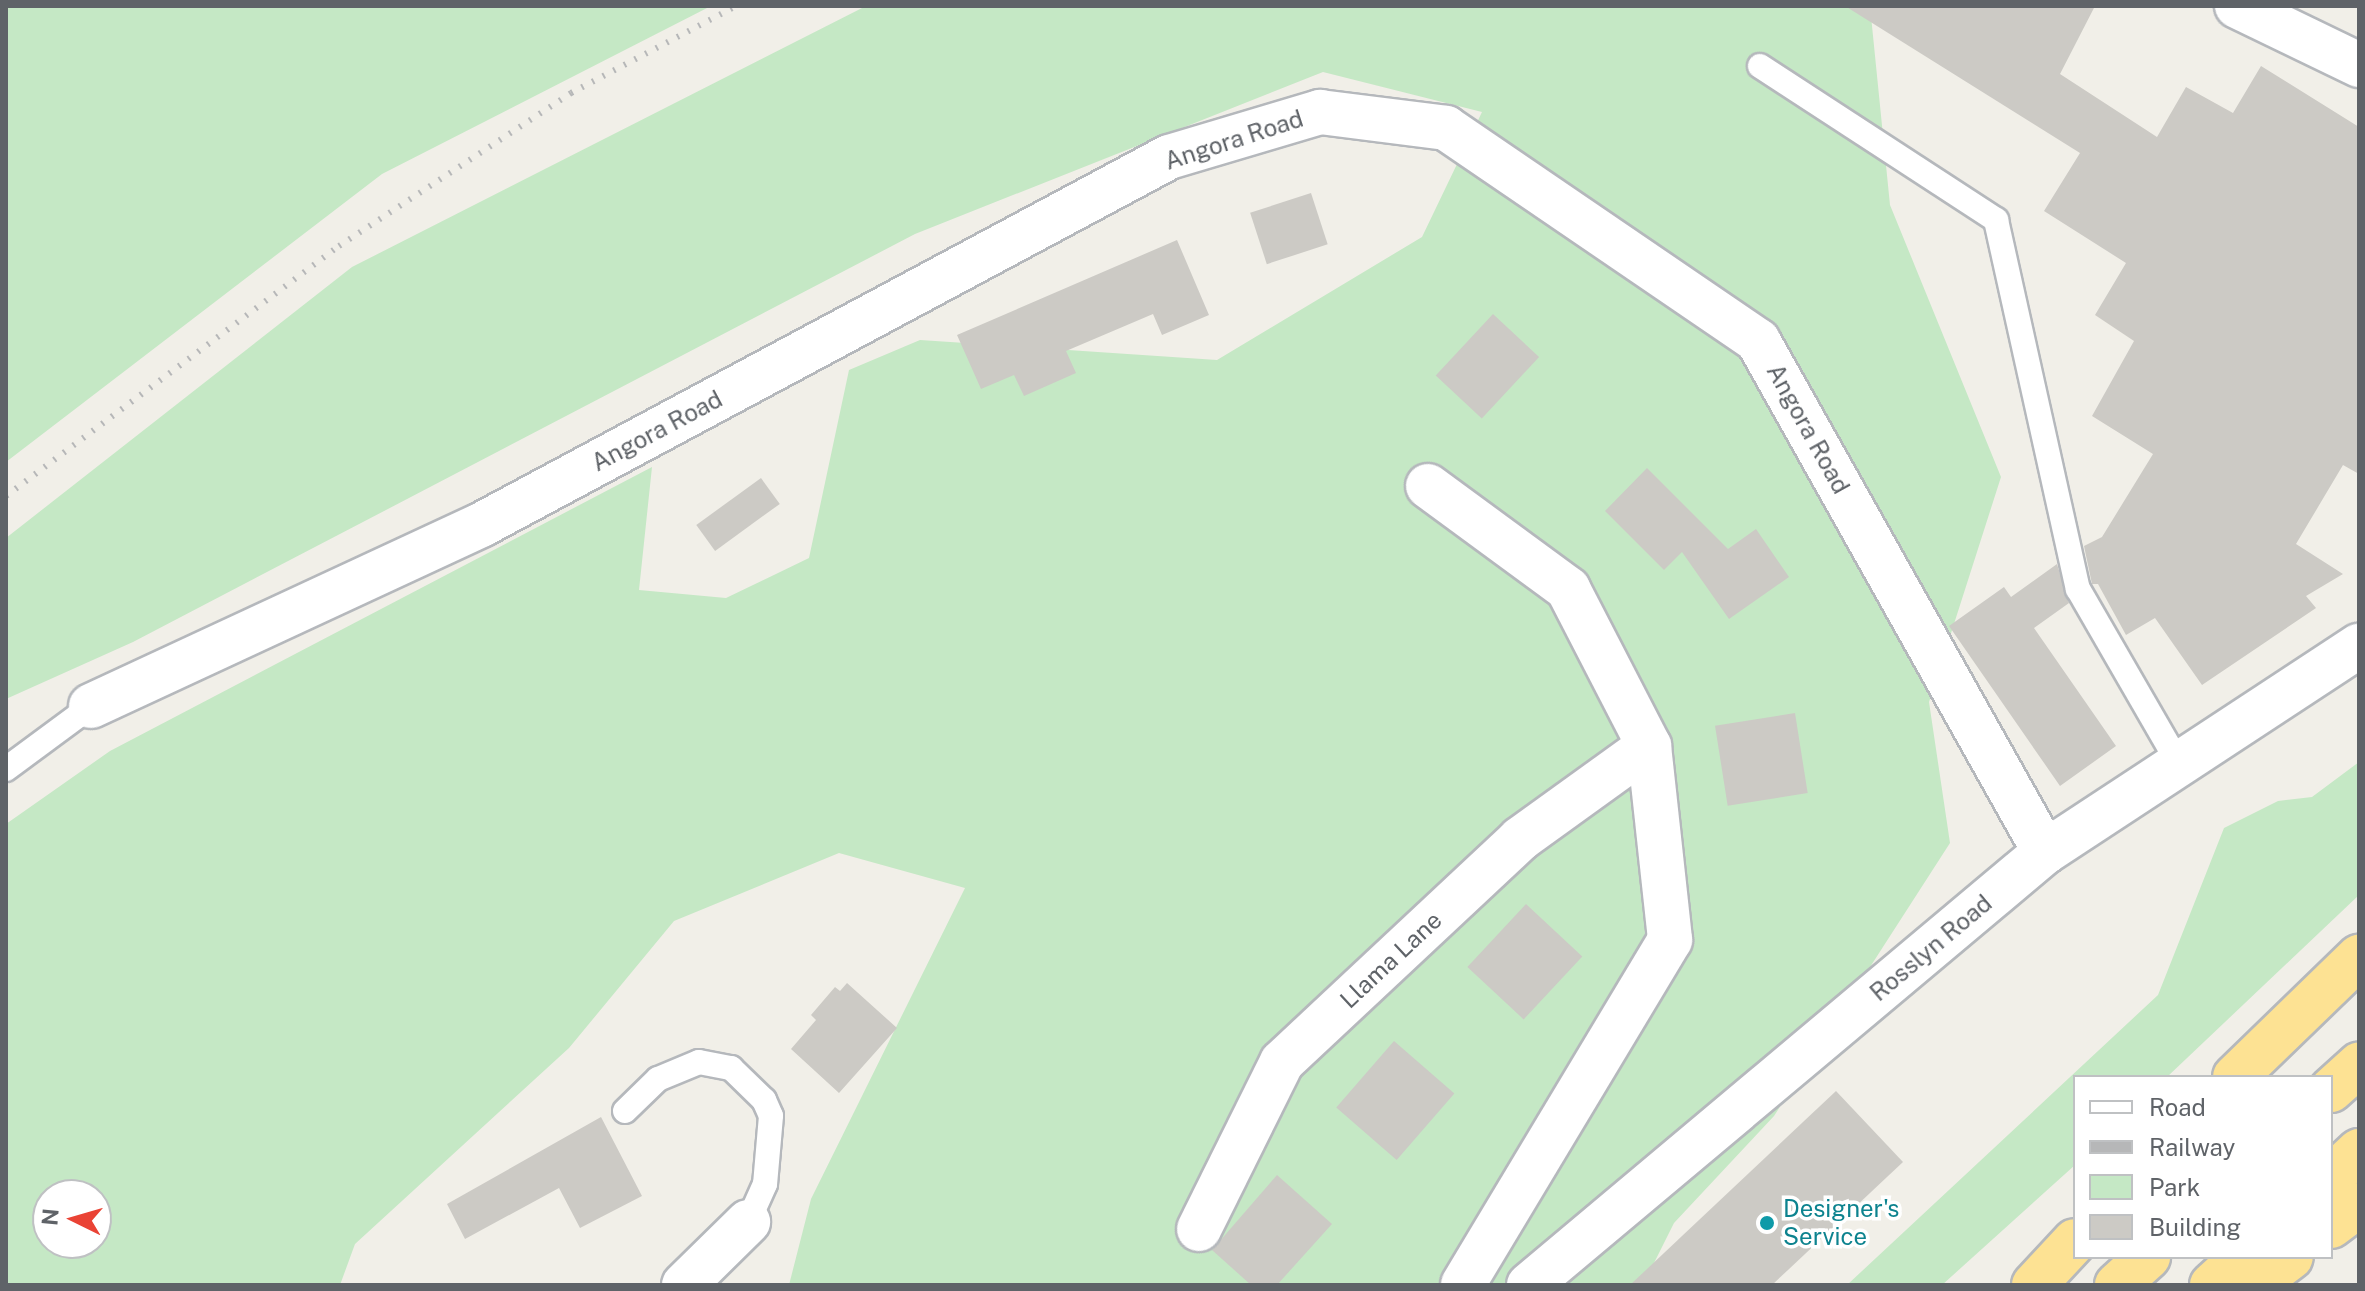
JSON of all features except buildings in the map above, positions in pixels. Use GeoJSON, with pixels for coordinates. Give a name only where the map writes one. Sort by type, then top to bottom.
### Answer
{"type":"FeatureCollection","features":[{"type":"Feature","properties":{"kind":"highway"},"geometry":{"type":"LineString","coordinates":[[2237,1075],[2359,957]]}},
{"type":"Feature","properties":{"kind":"highway"},"geometry":{"type":"LineString","coordinates":[[2333,1088],[2359,1065]]}},
{"type":"Feature","properties":{"kind":"highway"},"geometry":{"type":"LineString","coordinates":[[2333,1175],[2359,1151]]}},
{"type":"Feature","properties":{"kind":"highway"},"geometry":{"type":"LineString","coordinates":[[2333,1224],[2359,1205]]}},
{"type":"Feature","properties":{"kind":"highway"},"geometry":{"type":"LineString","coordinates":[[2034,1285],[2073,1243]]}},
{"type":"Feature","properties":{"kind":"highway"},"geometry":{"type":"LineString","coordinates":[[2117,1285],[2146,1259]]}},
{"type":"Feature","properties":{"kind":"highway"},"geometry":{"type":"LineString","coordinates":[[2212,1285],[2241,1259]]}},
{"type":"Feature","properties":{"kind":"highway"},"geometry":{"type":"LineString","coordinates":[[2254,1285],[2288,1259]]}},
{"type":"Feature","properties":{"kind":"street"},"geometry":{"type":"LineString","coordinates":[[2237,6],[2359,65]]}},
{"type":"Feature","properties":{"kind":"street","name":"Angora Road"},"geometry":{"type":"LineString","coordinates":[[91,706],[481,525],[1169,157],[1320,112],[1446,128],[1758,341],[2045,852]]}},
{"type":"Feature","properties":{"kind":"street"},"geometry":{"type":"LineString","coordinates":[[1428,486],[1568,589],[1649,746],[1670,940],[1463,1285]]}},
{"type":"Feature","properties":{"kind":"street","name":"Rosslyn Road"},"geometry":{"type":"LineString","coordinates":[[1529,1285],[2045,852],[2359,646]]}},
{"type":"Feature","properties":{"kind":"street","name":"Llama Lane"},"geometry":{"type":"LineString","coordinates":[[1199,1229],[1282,1062],[1520,839],[1649,746]]}},
{"type":"Feature","properties":{"kind":"street"},"geometry":{"type":"LineString","coordinates":[[684,1285],[748,1222]]}},
{"type":"Feature","properties":{"kind":"street"},"geometry":{"type":"LineString","coordinates":[[729,1285],[748,1222]]}},
{"type":"Feature","properties":{"kind":"lane"},"geometry":{"type":"LineString","coordinates":[[1760,66],[1996,220],[2078,589],[2179,764]]}},
{"type":"Feature","properties":{"kind":"lane"},"geometry":{"type":"LineString","coordinates":[[6,769],[91,706]]}},
{"type":"Feature","properties":{"kind":"lane"},"geometry":{"type":"LineString","coordinates":[[625,1111],[658,1079],[699,1062],[731,1068],[764,1100],[771,1116],[765,1184],[748,1222]]}},
{"type":"Feature","properties":{"kind":"green space"},"geometry":{"type":"Polygon","coordinates":[[[6,6],[711,6],[382,174],[6,462],[6,6]]]}},
{"type":"Feature","properties":{"kind":"green space"},"geometry":{"type":"Polygon","coordinates":[[[866,6],[1870,6],[1890,205],[2001,477],[1929,702],[1950,843],[1774,1116],[1674,1223],[1643,1285],[789,1285],[811,1199],[965,888],[839,853],[674,921],[569,1048],[355,1244],[340,1285],[6,1285],[6,824],[110,751],[652,467],[639,590],[726,598],[809,558],[849,370],[920,340],[1217,360],[1422,237],[1482,112],[1323,72],[915,234],[133,642],[6,699],[6,538],[352,267],[866,6]]]}},
{"type":"Feature","properties":{"kind":"green space"},"geometry":{"type":"Polygon","coordinates":[[[2359,762],[2359,895],[2169,1075],[2073,1075],[2073,1167],[1942,1285],[1847,1285],[2158,995],[2224,828],[2278,801],[2312,797],[2359,762]]]}},
{"type":"Feature","properties":{"kind":"railway"},"geometry":{"type":"LineString","coordinates":[[6,496],[339,246],[571,93],[736,6]]}},
{"type":"Feature","properties":{"kind":"place","name":"Designer's Service"},"geometry":{"type":"Point","coordinates":[1767,1223]}}]}
